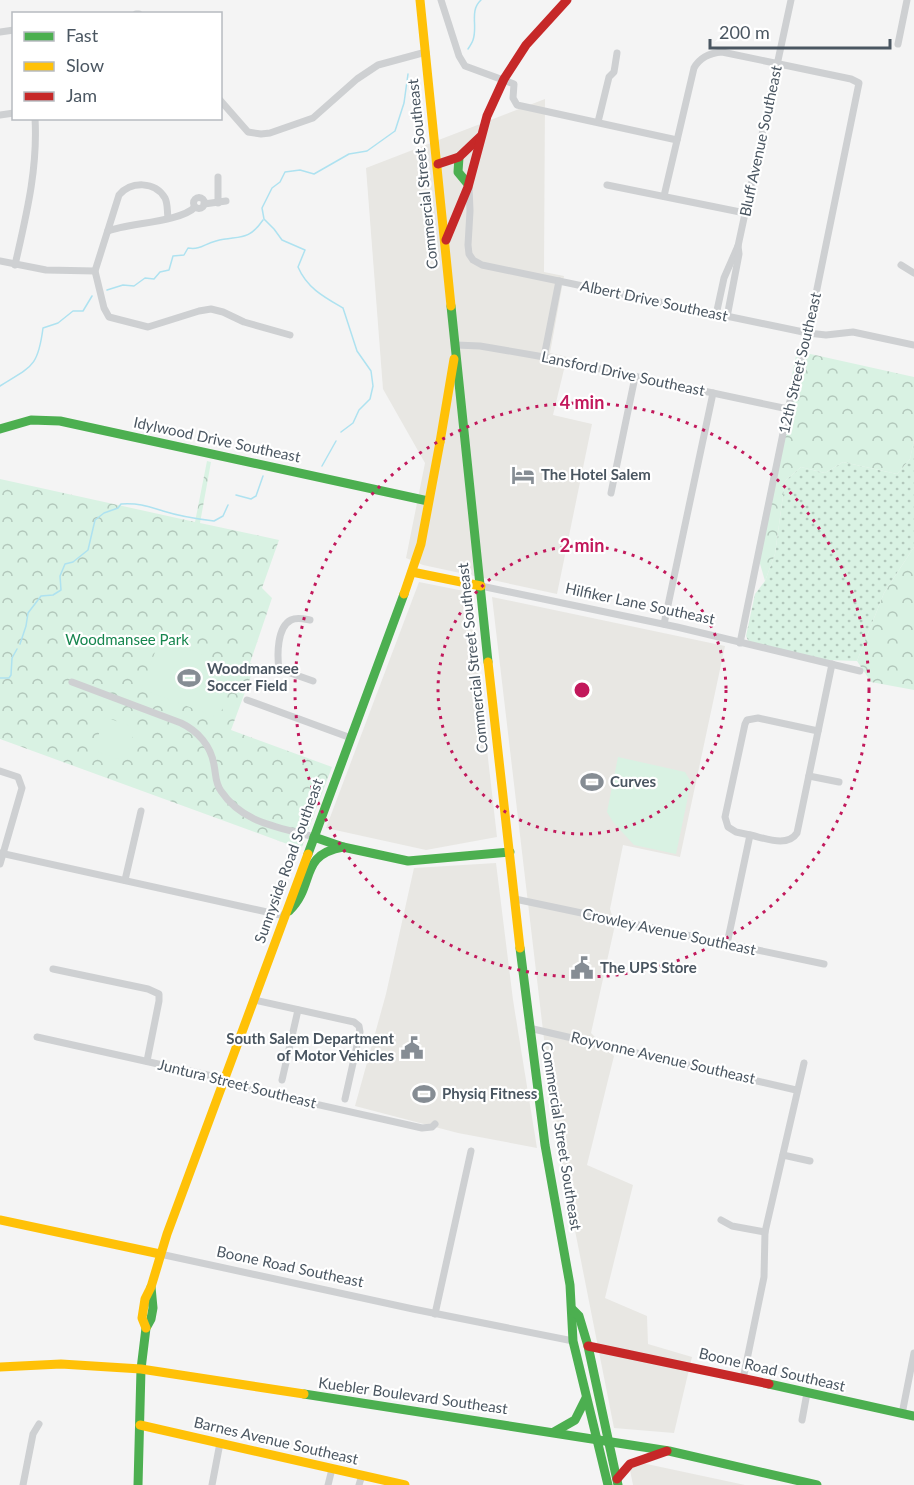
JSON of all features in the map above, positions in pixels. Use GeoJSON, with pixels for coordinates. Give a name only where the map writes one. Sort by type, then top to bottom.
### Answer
{"type":"FeatureCollection","features":[{"type":"Feature","properties":{"kind":"main road","name":"Commercial Street Southeast"},"geometry":{"type":"LineString","coordinates":[[420,0],[480,586],[529,1028],[545,1145],[570,1285],[573,1341],[608,1485]]}},
{"type":"Feature","properties":{"kind":"main road"},"geometry":{"type":"LineString","coordinates":[[446,240],[468,184],[479,150],[480,137],[503,80],[530,38],[567,0]]}},
{"type":"Feature","properties":{"kind":"main road"},"geometry":{"type":"LineString","coordinates":[[438,164],[459,157],[480,137]]}},
{"type":"Feature","properties":{"kind":"main road"},"geometry":{"type":"LineString","coordinates":[[459,157],[457,173],[461,180],[468,184]]}},
{"type":"Feature","properties":{"kind":"main road","name":"Sunnyside Road Southeast"},"geometry":{"type":"LineString","coordinates":[[138,1485],[141,1369],[146,1328],[142,1318],[145,1299],[412,572],[421,544],[456,348]]}},
{"type":"Feature","properties":{"kind":"main road","name":"Idylwood Drive Southeast"},"geometry":{"type":"LineString","coordinates":[[0,429],[31,420],[60,421],[428,501]]}},
{"type":"Feature","properties":{"kind":"main road","name":"Hilfiker Lane Southeast"},"geometry":{"type":"LineString","coordinates":[[412,572],[480,586]]}},
{"type":"Feature","properties":{"kind":"main road"},"geometry":{"type":"LineString","coordinates":[[314,837],[343,847],[414,861],[510,852]]}},
{"type":"Feature","properties":{"kind":"main road"},"geometry":{"type":"LineString","coordinates":[[285,916],[299,901],[317,856],[327,849],[343,847]]}},
{"type":"Feature","properties":{"kind":"main road","name":"Boone Road Southeast"},"geometry":{"type":"LineString","coordinates":[[0,1220],[160,1254]]}},
{"type":"Feature","properties":{"kind":"main road","name":"Commercial Street Southeast"},"geometry":{"type":"LineString","coordinates":[[573,1310],[579,1316],[588,1346],[618,1482]]}},
{"type":"Feature","properties":{"kind":"main road","name":"Boone Road Southeast"},"geometry":{"type":"LineString","coordinates":[[588,1346],[914,1416]]}},
{"type":"Feature","properties":{"kind":"main road","name":"Kuebler Boulevard Southeast"},"geometry":{"type":"LineString","coordinates":[[0,1367],[61,1364],[141,1369],[669,1451],[817,1485]]}},
{"type":"Feature","properties":{"kind":"main road"},"geometry":{"type":"LineString","coordinates":[[552,1432],[578,1419],[586,1398]]}},
{"type":"Feature","properties":{"kind":"main road","name":"Barnes Avenue Southeast"},"geometry":{"type":"LineString","coordinates":[[140,1425],[332,1469],[361,1480],[405,1485]]}},
{"type":"Feature","properties":{"kind":"main road"},"geometry":{"type":"LineString","coordinates":[[618,1482],[630,1464],[669,1451]]}},
{"type":"Feature","properties":{"kind":"street"},"geometry":{"type":"LineString","coordinates":[[441,0],[461,61],[470,69],[514,84],[513,98],[517,105],[677,140]]}},
{"type":"Feature","properties":{"kind":"street","name":"Bluff Avenue Southeast"},"geometry":{"type":"LineString","coordinates":[[716,315],[724,278],[738,246],[791,0]]}},
{"type":"Feature","properties":{"kind":"street"},"geometry":{"type":"LineString","coordinates":[[898,44],[907,0]]}},
{"type":"Feature","properties":{"kind":"street"},"geometry":{"type":"LineString","coordinates":[[222,101],[248,132],[270,133],[313,118],[378,65],[426,52]]}},
{"type":"Feature","properties":{"kind":"street"},"geometry":{"type":"LineString","coordinates":[[664,196],[694,68],[700,60],[710,54],[722,52],[778,64]]}},
{"type":"Feature","properties":{"kind":"street"},"geometry":{"type":"LineString","coordinates":[[598,122],[609,77],[614,72],[617,53]]}},
{"type":"Feature","properties":{"kind":"street","name":"12th Street Southeast"},"geometry":{"type":"LineString","coordinates":[[740,643],[788,409],[808,333],[859,83],[851,79],[778,64]]}},
{"type":"Feature","properties":{"kind":"street"},"geometry":{"type":"LineString","coordinates":[[15,265],[32,188],[35,120]]}},
{"type":"Feature","properties":{"kind":"street"},"geometry":{"type":"LineString","coordinates":[[218,177],[218,203]]}},
{"type":"Feature","properties":{"kind":"street","name":"Albert Drive Southeast"},"geometry":{"type":"LineString","coordinates":[[468,184],[470,191],[468,250],[473,261],[490,267],[808,333],[826,335],[853,332],[914,345]]}},
{"type":"Feature","properties":{"kind":"street"},"geometry":{"type":"LineString","coordinates":[[168,218],[166,201],[160,192],[149,186],[134,185],[126,188],[119,195],[95,271],[104,308],[112,320],[148,327],[211,309],[244,322],[290,335]]}},
{"type":"Feature","properties":{"kind":"street"},"geometry":{"type":"LineString","coordinates":[[607,185],[745,213]]}},
{"type":"Feature","properties":{"kind":"street"},"geometry":{"type":"LineString","coordinates":[[108,231],[168,218],[195,207],[201,208],[204,204],[226,201]]}},
{"type":"Feature","properties":{"kind":"street","name":"Bluff Avenue Southeast"},"geometry":{"type":"LineString","coordinates":[[727,317],[739,254],[738,246]]}},
{"type":"Feature","properties":{"kind":"street"},"geometry":{"type":"LineString","coordinates":[[0,261],[46,270],[95,271]]}},
{"type":"Feature","properties":{"kind":"street"},"geometry":{"type":"LineString","coordinates":[[901,265],[914,273]]}},
{"type":"Feature","properties":{"kind":"street"},"geometry":{"type":"LineString","coordinates":[[544,357],[559,281]]}},
{"type":"Feature","properties":{"kind":"street","name":"Lansford Drive Southeast"},"geometry":{"type":"LineString","coordinates":[[456,348],[480,346],[544,357],[788,409]]}},
{"type":"Feature","properties":{"kind":"street"},"geometry":{"type":"LineString","coordinates":[[611,493],[635,377]]}},
{"type":"Feature","properties":{"kind":"street"},"geometry":{"type":"LineString","coordinates":[[664,624],[713,393]]}},
{"type":"Feature","properties":{"kind":"street","name":"Hilfiker Lane Southeast"},"geometry":{"type":"LineString","coordinates":[[480,586],[664,624],[860,671]]}},
{"type":"Feature","properties":{"kind":"street"},"geometry":{"type":"LineString","coordinates":[[310,620],[295,618],[289,620],[279,642],[278,657],[279,669],[313,681]]}},
{"type":"Feature","properties":{"kind":"street"},"geometry":{"type":"LineString","coordinates":[[818,731],[758,718],[747,720],[725,818],[728,827],[736,832],[784,842],[794,838],[797,833],[832,664]]}},
{"type":"Feature","properties":{"kind":"street"},"geometry":{"type":"LineString","coordinates":[[72,682],[182,723],[192,729],[204,741],[211,753],[218,787],[235,806],[264,824],[314,837]]}},
{"type":"Feature","properties":{"kind":"street"},"geometry":{"type":"LineString","coordinates":[[247,700],[351,738]]}},
{"type":"Feature","properties":{"kind":"street"},"geometry":{"type":"LineString","coordinates":[[0,771],[18,777],[22,788],[15,818],[1,853],[0,864]]}},
{"type":"Feature","properties":{"kind":"street"},"geometry":{"type":"LineString","coordinates":[[809,776],[839,782]]}},
{"type":"Feature","properties":{"kind":"street"},"geometry":{"type":"LineString","coordinates":[[125,880],[141,812]]}},
{"type":"Feature","properties":{"kind":"street"},"geometry":{"type":"LineString","coordinates":[[727,944],[750,835]]}},
{"type":"Feature","properties":{"kind":"street"},"geometry":{"type":"LineString","coordinates":[[1,853],[285,916]]}},
{"type":"Feature","properties":{"kind":"street","name":"Crowley Avenue Southeast"},"geometry":{"type":"LineString","coordinates":[[515,899],[824,964]]}},
{"type":"Feature","properties":{"kind":"street"},"geometry":{"type":"LineString","coordinates":[[53,969],[148,989],[159,994],[147,1061]]}},
{"type":"Feature","properties":{"kind":"street"},"geometry":{"type":"LineString","coordinates":[[254,1000],[354,1022],[359,1026],[360,1032],[345,1099]]}},
{"type":"Feature","properties":{"kind":"street"},"geometry":{"type":"LineString","coordinates":[[282,1080],[298,1010]]}},
{"type":"Feature","properties":{"kind":"street","name":"Royvonne Avenue Southeast"},"geometry":{"type":"LineString","coordinates":[[529,1028],[796,1090]]}},
{"type":"Feature","properties":{"kind":"street","name":"Juntura Street Southeast"},"geometry":{"type":"LineString","coordinates":[[37,1037],[147,1061],[224,1081],[235,1086],[422,1128],[432,1127],[435,1124]]}},
{"type":"Feature","properties":{"kind":"street"},"geometry":{"type":"LineString","coordinates":[[743,1379],[764,1277],[765,1232],[804,1063]]}},
{"type":"Feature","properties":{"kind":"street"},"geometry":{"type":"LineString","coordinates":[[435,1314],[471,1151]]}},
{"type":"Feature","properties":{"kind":"street"},"geometry":{"type":"LineString","coordinates":[[783,1155],[810,1161]]}},
{"type":"Feature","properties":{"kind":"street"},"geometry":{"type":"LineString","coordinates":[[721,1220],[732,1226],[765,1232]]}},
{"type":"Feature","properties":{"kind":"street","name":"Boone Road Southeast"},"geometry":{"type":"LineString","coordinates":[[160,1254],[435,1314],[573,1341]]}},
{"type":"Feature","properties":{"kind":"street"},"geometry":{"type":"LineString","coordinates":[[902,1414],[914,1353]]}},
{"type":"Feature","properties":{"kind":"street"},"geometry":{"type":"LineString","coordinates":[[802,1420],[807,1393]]}},
{"type":"Feature","properties":{"kind":"street"},"geometry":{"type":"LineString","coordinates":[[23,1485],[33,1434],[39,1424]]}},
{"type":"Feature","properties":{"kind":"street"},"geometry":{"type":"LineString","coordinates":[[212,1485],[220,1443]]}},
{"type":"Feature","properties":{"kind":"street"},"geometry":{"type":"LineString","coordinates":[[328,1485],[332,1469]]}},
{"type":"Feature","properties":{"kind":"shaded area"},"geometry":{"type":"Polygon","coordinates":[[[545,99],[544,272],[564,276],[550,353],[567,357],[553,415],[592,424],[557,594],[423,565],[406,558],[425,463],[383,389],[366,168],[545,99]]]}},
{"type":"Feature","properties":{"kind":"shaded area"},"geometry":{"type":"Polygon","coordinates":[[[419,582],[469,592],[497,837],[426,850],[326,828],[419,582]]]}},
{"type":"Feature","properties":{"kind":"shaded area"},"geometry":{"type":"Polygon","coordinates":[[[492,597],[725,646],[680,857],[623,845],[610,909],[615,925],[591,1033],[614,1056],[587,1165],[633,1185],[605,1298],[647,1316],[648,1344],[692,1357],[674,1433],[614,1428],[554,1124],[492,597]]]}},
{"type":"Feature","properties":{"kind":"shaded area"},"geometry":{"type":"Polygon","coordinates":[[[496,863],[513,1000],[537,1148],[458,1133],[355,1106],[386,994],[414,868],[496,863]]]}},
{"type":"Feature","properties":{"kind":"shaded area"},"geometry":{"type":"Polygon","coordinates":[[[628,1460],[745,1485],[633,1485],[628,1460]]]}},
{"type":"Feature","properties":{"kind":"green space"},"geometry":{"type":"Polygon","coordinates":[[[797,351],[914,377],[914,440],[910,459],[897,474],[843,462],[825,473],[801,467],[785,481],[775,554],[765,581],[756,550],[797,351]]]}},
{"type":"Feature","properties":{"kind":"green space"},"geometry":{"type":"Polygon","coordinates":[[[914,440],[914,547],[884,593],[857,661],[827,660],[749,642],[746,636],[755,594],[765,581],[775,554],[785,481],[801,467],[825,473],[843,462],[897,474],[910,459],[914,440]]]}},
{"type":"Feature","properties":{"kind":"green space","name":"Woodmansee Park"},"geometry":{"type":"Polygon","coordinates":[[[207,461],[211,462],[200,523],[279,540],[262,588],[272,598],[250,663],[255,665],[231,730],[332,767],[301,849],[0,739],[0,479],[195,522],[207,461]]]}},
{"type":"Feature","properties":{"kind":"green space"},"geometry":{"type":"Polygon","coordinates":[[[914,547],[914,690],[871,682],[857,661],[884,593],[914,547]]]}},
{"type":"Feature","properties":{"kind":"green space","name":"Woodmansee Soccer Field"},"geometry":{"type":"Polygon","coordinates":[[[160,639],[237,667],[219,718],[141,689],[160,639]]]}},
{"type":"Feature","properties":{"kind":"green space"},"geometry":{"type":"Polygon","coordinates":[[[105,717],[136,728],[124,761],[93,750],[105,717]]]}},
{"type":"Feature","properties":{"kind":"green space"},"geometry":{"type":"Polygon","coordinates":[[[618,757],[685,772],[691,782],[676,854],[634,845],[607,812],[618,757]]]}},
{"type":"Feature","properties":{"kind":"waterway"},"geometry":{"type":"LineString","coordinates":[[468,49],[473,41],[475,9],[481,0]]}},
{"type":"Feature","properties":{"kind":"waterway"},"geometry":{"type":"LineString","coordinates":[[341,432],[353,423],[359,410],[370,399],[373,386],[371,371],[357,351],[343,308],[306,281],[298,267],[305,250],[282,240],[264,219],[262,208],[272,188],[280,182],[285,172],[300,170],[314,174],[349,154],[367,151],[395,131],[404,103],[408,74]]}},
{"type":"Feature","properties":{"kind":"waterway"},"geometry":{"type":"LineString","coordinates":[[107,290],[123,285],[134,286],[145,278],[154,279],[160,272],[169,270],[173,256],[184,255],[188,248],[248,235],[263,220]]}},
{"type":"Feature","properties":{"kind":"waterway"},"geometry":{"type":"LineString","coordinates":[[0,386],[32,364],[39,351],[43,328],[58,323],[73,311],[83,311],[92,296]]}},
{"type":"Feature","properties":{"kind":"waterway"},"geometry":{"type":"LineString","coordinates":[[322,466],[336,441]]}},
{"type":"Feature","properties":{"kind":"waterway"},"geometry":{"type":"LineString","coordinates":[[236,495],[251,499],[256,496],[263,476]]}},
{"type":"Feature","properties":{"kind":"waterway"},"geometry":{"type":"LineString","coordinates":[[20,644],[28,613],[41,596],[53,595],[61,590],[60,576],[65,564],[73,562],[88,550],[95,520],[104,513],[118,508],[121,504],[133,504],[214,521],[223,516],[228,505]]}},
{"type":"Feature","properties":{"kind":"waterway"},"geometry":{"type":"LineString","coordinates":[[0,678],[9,678],[11,675],[12,658],[17,649]]}},
{"type":"Feature","properties":{"kind":"traffic: fast"},"geometry":{"type":"LineString","coordinates":[[459,157],[458,172],[468,184]]}},
{"type":"Feature","properties":{"kind":"traffic: fast"},"geometry":{"type":"LineString","coordinates":[[451,306],[488,662]]}},
{"type":"Feature","properties":{"kind":"traffic: fast"},"geometry":{"type":"LineString","coordinates":[[0,429],[31,420],[60,421],[428,501]]}},
{"type":"Feature","properties":{"kind":"traffic: fast"},"geometry":{"type":"LineString","coordinates":[[308,854],[404,594]]}},
{"type":"Feature","properties":{"kind":"traffic: fast"},"geometry":{"type":"LineString","coordinates":[[314,837],[343,847],[408,861],[510,852]]}},
{"type":"Feature","properties":{"kind":"traffic: fast"},"geometry":{"type":"LineString","coordinates":[[289,911],[297,901],[313,864],[329,851],[343,847]]}},
{"type":"Feature","properties":{"kind":"traffic: fast"},"geometry":{"type":"LineString","coordinates":[[520,948],[545,1145],[570,1285],[573,1341],[608,1485]]}},
{"type":"Feature","properties":{"kind":"traffic: fast"},"geometry":{"type":"LineString","coordinates":[[138,1485],[141,1369],[146,1328],[153,1308],[151,1287]]}},
{"type":"Feature","properties":{"kind":"traffic: fast"},"geometry":{"type":"LineString","coordinates":[[573,1310],[579,1316],[588,1346],[618,1485]]}},
{"type":"Feature","properties":{"kind":"traffic: fast"},"geometry":{"type":"LineString","coordinates":[[769,1384],[914,1416]]}},
{"type":"Feature","properties":{"kind":"traffic: fast"},"geometry":{"type":"LineString","coordinates":[[304,1394],[669,1451],[817,1485]]}},
{"type":"Feature","properties":{"kind":"traffic: fast"},"geometry":{"type":"LineString","coordinates":[[554,1432],[575,1420],[586,1398]]}},
{"type":"Feature","properties":{"kind":"traffic: slow"},"geometry":{"type":"LineString","coordinates":[[420,0],[451,306]]}},
{"type":"Feature","properties":{"kind":"traffic: slow"},"geometry":{"type":"LineString","coordinates":[[440,442],[454,359]]}},
{"type":"Feature","properties":{"kind":"traffic: slow"},"geometry":{"type":"LineString","coordinates":[[404,594],[421,544],[440,442]]}},
{"type":"Feature","properties":{"kind":"traffic: slow"},"geometry":{"type":"LineString","coordinates":[[412,572],[481,586]]}},
{"type":"Feature","properties":{"kind":"traffic: slow"},"geometry":{"type":"LineString","coordinates":[[488,662],[520,948]]}},
{"type":"Feature","properties":{"kind":"traffic: slow"},"geometry":{"type":"LineString","coordinates":[[146,1328],[142,1318],[145,1299],[151,1287],[167,1234],[308,854]]}},
{"type":"Feature","properties":{"kind":"traffic: slow"},"geometry":{"type":"LineString","coordinates":[[0,1220],[160,1254]]}},
{"type":"Feature","properties":{"kind":"traffic: slow"},"geometry":{"type":"LineString","coordinates":[[0,1367],[61,1364],[141,1369],[304,1394]]}},
{"type":"Feature","properties":{"kind":"traffic: slow"},"geometry":{"type":"LineString","coordinates":[[140,1425],[405,1485]]}},
{"type":"Feature","properties":{"kind":"traffic: jam"},"geometry":{"type":"LineString","coordinates":[[446,240],[468,187],[487,116],[504,79],[526,45],[567,0]]}},
{"type":"Feature","properties":{"kind":"traffic: jam"},"geometry":{"type":"LineString","coordinates":[[438,164],[459,157],[480,137]]}},
{"type":"Feature","properties":{"kind":"traffic: jam"},"geometry":{"type":"LineString","coordinates":[[588,1346],[769,1384]]}},
{"type":"Feature","properties":{"kind":"traffic: jam"},"geometry":{"type":"LineString","coordinates":[[617,1479],[630,1464],[667,1451]]}},
{"type":"Feature","properties":{"kind":"place","name":"The Hotel Salem"},"geometry":{"type":"Point","coordinates":[523,475]}},
{"type":"Feature","properties":{"kind":"place","name":"Woodmansee Soccer Field"},"geometry":{"type":"Point","coordinates":[189,678]}},
{"type":"Feature","properties":{"kind":"place","name":"Curves"},"geometry":{"type":"Point","coordinates":[592,782]}},
{"type":"Feature","properties":{"kind":"place","name":"The UPS Store"},"geometry":{"type":"Point","coordinates":[582,968]}},
{"type":"Feature","properties":{"kind":"place","name":"South Salem Department of Motor Vehicles"},"geometry":{"type":"Point","coordinates":[412,1048]}},
{"type":"Feature","properties":{"kind":"place","name":"Physiq Fitness"},"geometry":{"type":"Point","coordinates":[424,1094]}}]}
